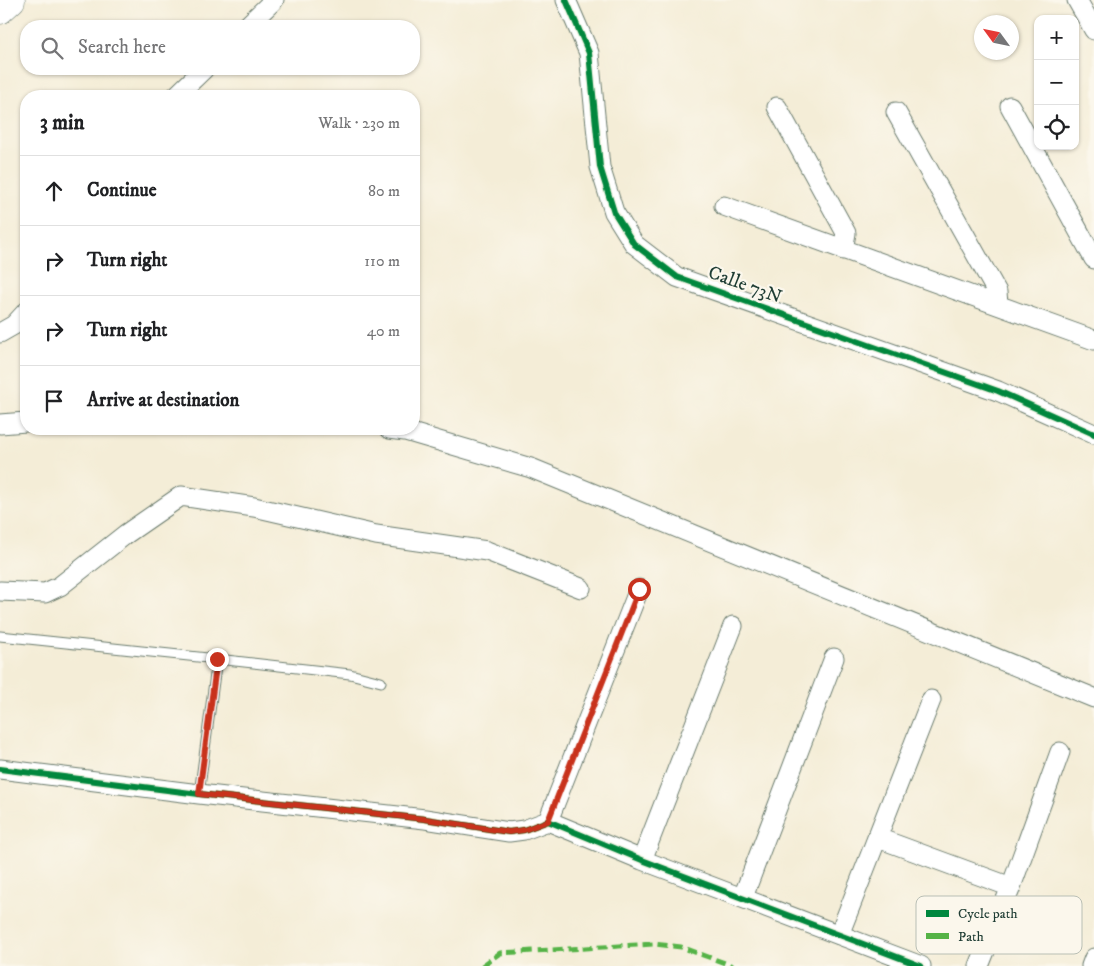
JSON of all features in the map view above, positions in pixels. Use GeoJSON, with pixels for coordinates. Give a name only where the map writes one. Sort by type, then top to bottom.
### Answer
{"type":"FeatureCollection","features":[{"type":"Feature","properties":{"kind":"highway"},"geometry":{"type":"LineString","coordinates":[[0,10],[11,0]]}},
{"type":"Feature","properties":{"kind":"street"},"geometry":{"type":"LineString","coordinates":[[253,20],[274,0]]}},
{"type":"Feature","properties":{"kind":"street","name":"Calle 73N"},"geometry":{"type":"LineString","coordinates":[[566,0],[589,53],[600,167],[614,212],[634,244],[677,277],[998,392],[1094,434]]}},
{"type":"Feature","properties":{"kind":"street"},"geometry":{"type":"LineString","coordinates":[[1077,0],[1094,30]]}},
{"type":"Feature","properties":{"kind":"street"},"geometry":{"type":"LineString","coordinates":[[182,90],[198,75]]}},
{"type":"Feature","properties":{"kind":"street"},"geometry":{"type":"LineString","coordinates":[[1010,106],[1094,259]]}},
{"type":"Feature","properties":{"kind":"street"},"geometry":{"type":"LineString","coordinates":[[777,107],[846,233],[843,250]]}},
{"type":"Feature","properties":{"kind":"street"},"geometry":{"type":"LineString","coordinates":[[896,112],[997,292],[998,304]]}},
{"type":"Feature","properties":{"kind":"street"},"geometry":{"type":"LineString","coordinates":[[724,206],[1094,340]]}},
{"type":"Feature","properties":{"kind":"street"},"geometry":{"type":"LineString","coordinates":[[0,333],[14,325],[20,318]]}},
{"type":"Feature","properties":{"kind":"street"},"geometry":{"type":"LineString","coordinates":[[0,424],[20,422]]}},
{"type":"Feature","properties":{"kind":"street"},"geometry":{"type":"LineString","coordinates":[[419,435],[531,468],[1094,698]]}},
{"type":"Feature","properties":{"kind":"street"},"geometry":{"type":"LineString","coordinates":[[0,591],[45,593],[60,586],[126,534],[181,496],[254,507],[376,536],[487,551],[582,588]]}},
{"type":"Feature","properties":{"kind":"street"},"geometry":{"type":"LineString","coordinates":[[548,821],[639,589]]}},
{"type":"Feature","properties":{"kind":"street"},"geometry":{"type":"LineString","coordinates":[[642,860],[733,626]]}},
{"type":"Feature","properties":{"kind":"street"},"geometry":{"type":"LineString","coordinates":[[743,897],[834,658]]}},
{"type":"Feature","properties":{"kind":"street"},"geometry":{"type":"LineString","coordinates":[[839,935],[930,700]]}},
{"type":"Feature","properties":{"kind":"street"},"geometry":{"type":"LineString","coordinates":[[1007,896],[1060,752]]}},
{"type":"Feature","properties":{"kind":"street"},"geometry":{"type":"LineString","coordinates":[[0,768],[199,794],[425,819],[509,832],[524,830],[548,821],[642,860],[920,966]]}},
{"type":"Feature","properties":{"kind":"street"},"geometry":{"type":"LineString","coordinates":[[878,838],[1011,887]]}},
{"type":"Feature","properties":{"kind":"street"},"geometry":{"type":"LineString","coordinates":[[979,966],[984,954]]}},
{"type":"Feature","properties":{"kind":"street"},"geometry":{"type":"LineString","coordinates":[[1091,966],[1094,958]]}},
{"type":"Feature","properties":{"kind":"lane"},"geometry":{"type":"LineString","coordinates":[[0,636],[350,674],[381,682]]}},
{"type":"Feature","properties":{"kind":"lane"},"geometry":{"type":"LineString","coordinates":[[199,794],[217,659]]}},
{"type":"Feature","properties":{"kind":"marked path"},"geometry":{"type":"LineString","coordinates":[[482,966],[500,953],[654,944],[681,947],[733,966]]}},
{"type":"Feature","properties":{"kind":"cycle path"},"geometry":{"type":"LineString","coordinates":[[566,0],[589,53],[600,167],[614,212],[634,244],[677,277],[998,391],[1094,434]]}},
{"type":"Feature","properties":{"kind":"cycle path"},"geometry":{"type":"LineString","coordinates":[[0,769],[199,794],[425,819],[509,832],[524,830],[548,821],[642,860],[921,966]]}},
{"type":"Feature","properties":{"kind":"route"},"geometry":{"type":"LineString","coordinates":[[217,659],[199,794],[425,819],[509,832],[524,830],[548,821],[639,589]]}}]}
